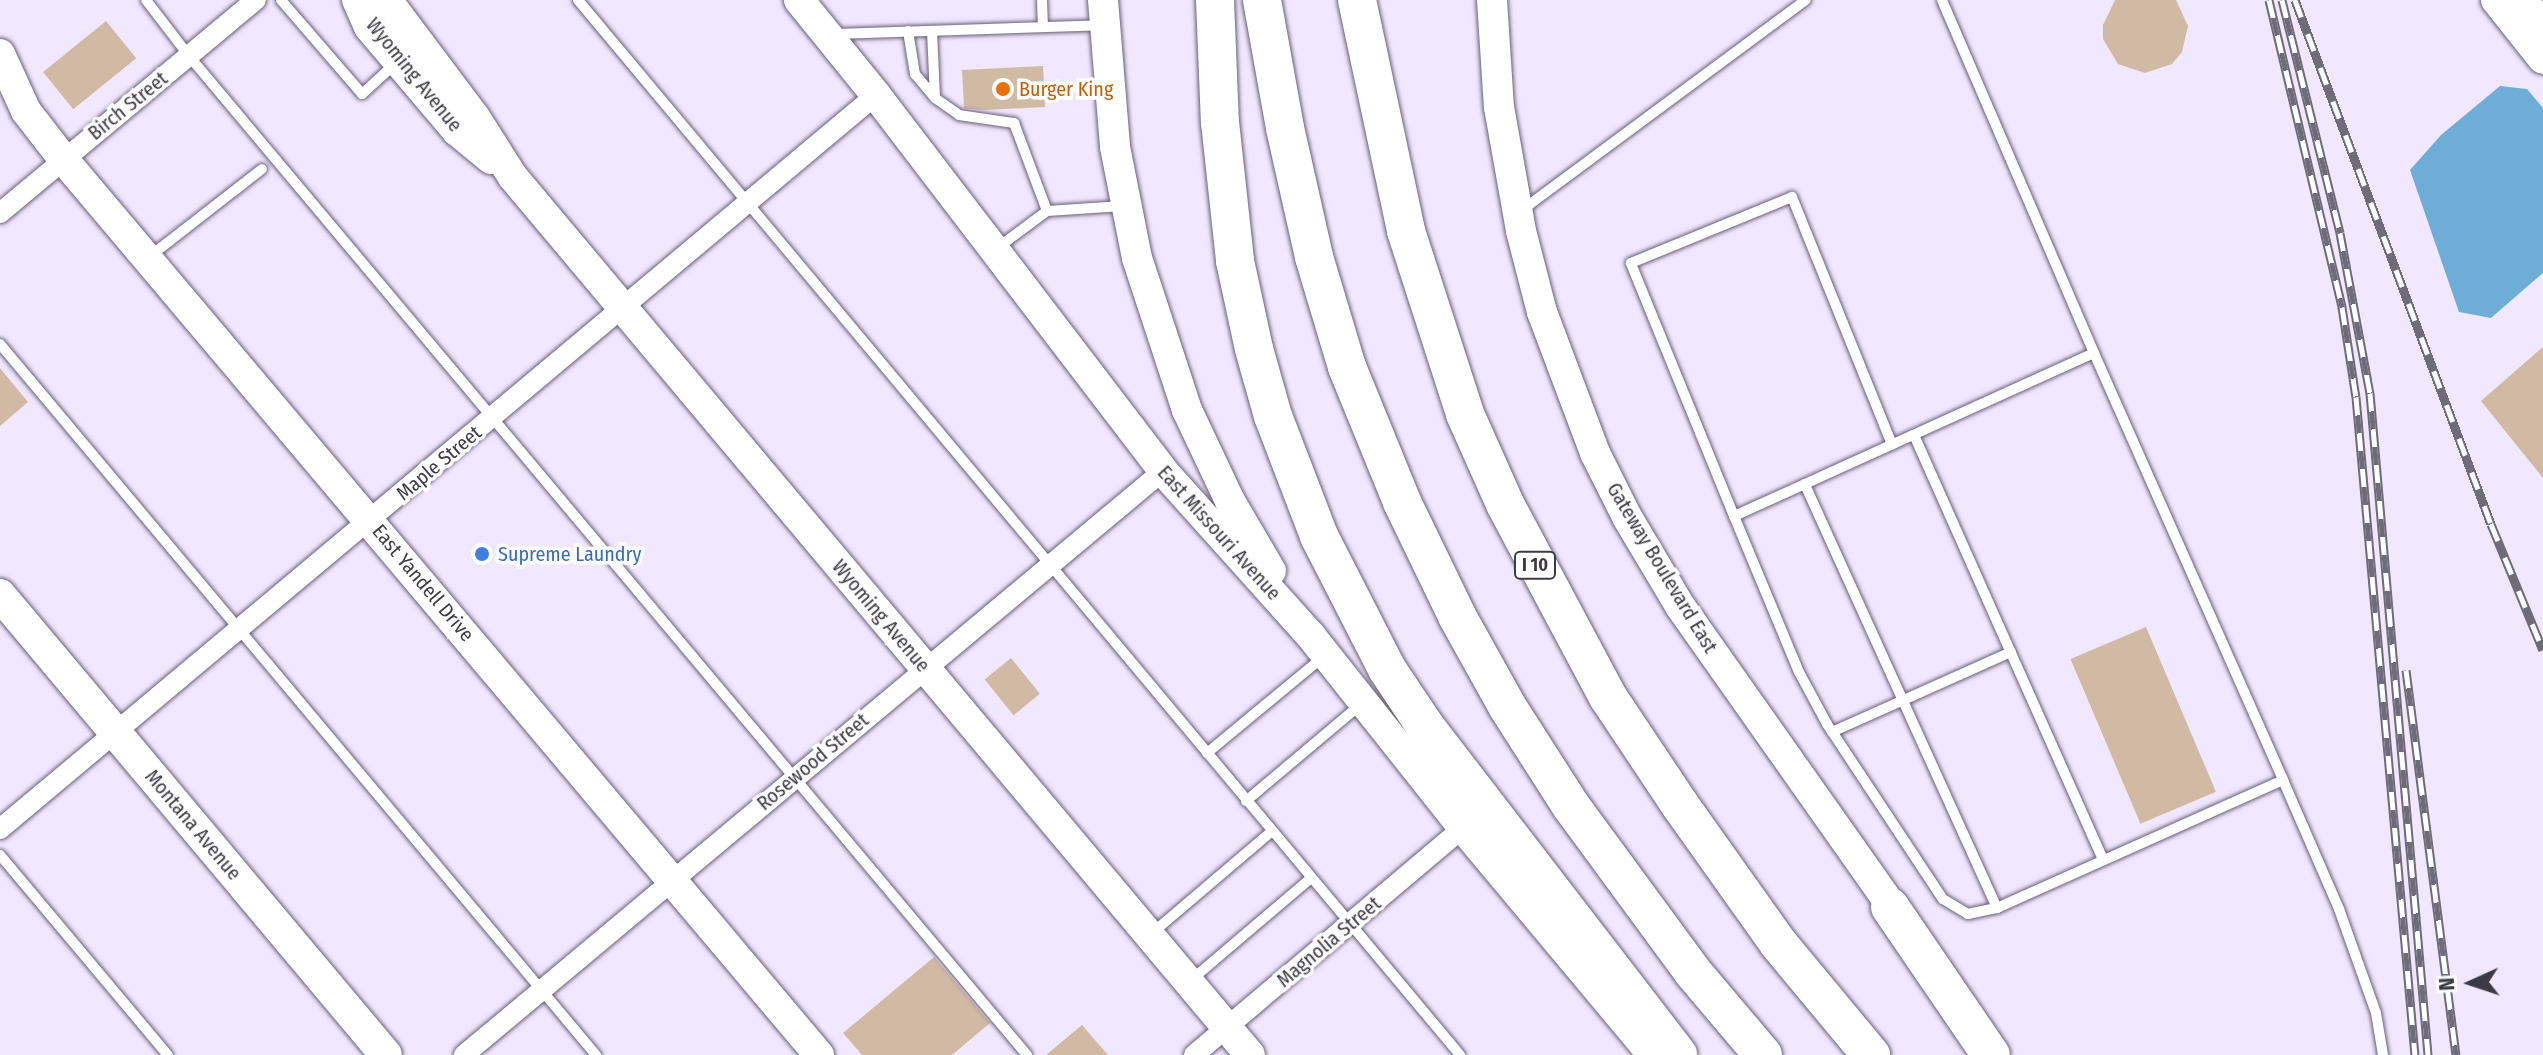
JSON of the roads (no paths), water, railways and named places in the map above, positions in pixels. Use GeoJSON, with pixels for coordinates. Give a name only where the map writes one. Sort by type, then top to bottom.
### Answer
{"type":"FeatureCollection","features":[{"type":"Feature","properties":{"kind":"highway"},"geometry":{"type":"LineString","coordinates":[[1215,0],[1228,213],[1243,301],[1273,416],[1319,536],[1387,669],[1418,715],[1678,1055]]}},
{"type":"Feature","properties":{"kind":"highway"},"geometry":{"type":"LineString","coordinates":[[1262,0],[1285,128],[1314,257],[1347,367],[1408,516],[1500,693],[1571,806],[1692,971],[1763,1055]]}},
{"type":"Feature","properties":{"kind":"highway","name":"I 10"},"geometry":{"type":"LineString","coordinates":[[1357,0],[1409,244],[1465,414],[1505,504],[1608,697],[1778,943],[1871,1055]]}},
{"type":"Feature","properties":{"kind":"highway"},"geometry":{"type":"LineString","coordinates":[[1890,907],[1991,1055]]}},
{"type":"Feature","properties":{"kind":"main road","name":"Wyoming Avenue"},"geometry":{"type":"LineString","coordinates":[[344,0],[382,7],[457,131],[513,177],[1250,1055]]}},
{"type":"Feature","properties":{"kind":"main road","name":"East Missouri Avenue"},"geometry":{"type":"LineString","coordinates":[[799,0],[876,95],[1163,471],[1318,646],[1463,828],[1653,1055]]}},
{"type":"Feature","properties":{"kind":"main road","name":"Gateway Boulevard East"},"geometry":{"type":"LineString","coordinates":[[1492,0],[1499,107],[1517,213],[1542,312],[1570,392],[1627,517],[1680,606],[1890,907],[2012,1055]]}},
{"type":"Feature","properties":{"kind":"main road"},"geometry":{"type":"LineString","coordinates":[[2496,0],[2543,59]]}},
{"type":"Feature","properties":{"kind":"main road"},"geometry":{"type":"LineString","coordinates":[[2522,0],[2543,25]]}},
{"type":"Feature","properties":{"kind":"main road"},"geometry":{"type":"LineString","coordinates":[[1104,12],[1115,147],[1125,206],[1160,333],[1187,410],[1230,501],[1318,646]]}},
{"type":"Feature","properties":{"kind":"main road","name":"East Yandell Drive"},"geometry":{"type":"LineString","coordinates":[[0,54],[26,111],[64,160],[819,1055]]}},
{"type":"Feature","properties":{"kind":"main road","name":"East Yandell Drive"},"geometry":{"type":"LineString","coordinates":[[0,91],[26,111]]}},
{"type":"Feature","properties":{"kind":"main road","name":"Montana Avenue"},"geometry":{"type":"LineString","coordinates":[[0,595],[386,1055]]}},
{"type":"Feature","properties":{"kind":"street","name":"Birch Street"},"geometry":{"type":"LineString","coordinates":[[0,213],[256,0]]}},
{"type":"Feature","properties":{"kind":"street","name":"Maple Street"},"geometry":{"type":"LineString","coordinates":[[0,829],[876,95]]}},
{"type":"Feature","properties":{"kind":"street","name":"Rosewood Street"},"geometry":{"type":"LineString","coordinates":[[464,1055],[1163,471]]}},
{"type":"Feature","properties":{"kind":"street","name":"Magnolia Street"},"geometry":{"type":"LineString","coordinates":[[1194,1055],[1352,925],[1463,828]]}},
{"type":"Feature","properties":{"kind":"lane"},"geometry":{"type":"LineString","coordinates":[[146,0],[189,56],[1027,1055]]}},
{"type":"Feature","properties":{"kind":"lane"},"geometry":{"type":"LineString","coordinates":[[281,0],[362,94],[409,52]]}},
{"type":"Feature","properties":{"kind":"lane"},"geometry":{"type":"LineString","coordinates":[[578,0],[1460,1055]]}},
{"type":"Feature","properties":{"kind":"lane"},"geometry":{"type":"LineString","coordinates":[[1042,0],[1043,27]]}},
{"type":"Feature","properties":{"kind":"lane"},"geometry":{"type":"LineString","coordinates":[[1517,213],[1806,0]]}},
{"type":"Feature","properties":{"kind":"lane"},"geometry":{"type":"LineString","coordinates":[[1942,0],[2344,923],[2376,1013],[2383,1055]]}},
{"type":"Feature","properties":{"kind":"lane"},"geometry":{"type":"LineString","coordinates":[[827,34],[1043,27],[1104,12]]}},
{"type":"Feature","properties":{"kind":"lane"},"geometry":{"type":"LineString","coordinates":[[908,31],[915,74],[935,98],[959,115],[1014,123],[1047,211]]}},
{"type":"Feature","properties":{"kind":"lane"},"geometry":{"type":"LineString","coordinates":[[932,31],[935,98]]}},
{"type":"Feature","properties":{"kind":"lane"},"geometry":{"type":"LineString","coordinates":[[148,259],[262,169]]}},
{"type":"Feature","properties":{"kind":"lane"},"geometry":{"type":"LineString","coordinates":[[1892,445],[1792,197],[1631,263],[1799,672],[1832,732],[1943,899],[1968,914],[1997,908],[2283,780]]}},
{"type":"Feature","properties":{"kind":"lane"},"geometry":{"type":"LineString","coordinates":[[995,250],[1047,211],[1125,206]]}},
{"type":"Feature","properties":{"kind":"lane"},"geometry":{"type":"LineString","coordinates":[[0,344],[596,1055]]}},
{"type":"Feature","properties":{"kind":"lane"},"geometry":{"type":"LineString","coordinates":[[1734,516],[2094,353]]}},
{"type":"Feature","properties":{"kind":"lane"},"geometry":{"type":"LineString","coordinates":[[1914,435],[2103,860]]}},
{"type":"Feature","properties":{"kind":"lane"},"geometry":{"type":"LineString","coordinates":[[1805,484],[1997,908]]}},
{"type":"Feature","properties":{"kind":"lane"},"geometry":{"type":"LineString","coordinates":[[1207,753],[1318,646]]}},
{"type":"Feature","properties":{"kind":"lane"},"geometry":{"type":"LineString","coordinates":[[1832,732],[2011,652]]}},
{"type":"Feature","properties":{"kind":"lane"},"geometry":{"type":"LineString","coordinates":[[1246,801],[1363,702]]}},
{"type":"Feature","properties":{"kind":"lane"},"geometry":{"type":"LineString","coordinates":[[1149,935],[1272,831]]}},
{"type":"Feature","properties":{"kind":"lane"},"geometry":{"type":"LineString","coordinates":[[0,855],[168,1055]]}},
{"type":"Feature","properties":{"kind":"lane"},"geometry":{"type":"LineString","coordinates":[[1189,982],[1311,878]]}},
{"type":"Feature","properties":{"kind":"water"},"geometry":{"type":"Polygon","coordinates":[[[2500,86],[2527,89],[2543,108],[2543,273],[2491,318],[2459,312],[2410,170],[2441,135],[2500,86]]]}},
{"type":"Feature","properties":{"kind":"railway"},"geometry":{"type":"LineString","coordinates":[[2269,0],[2342,307],[2356,397],[2415,1055]]}},
{"type":"Feature","properties":{"kind":"railway"},"geometry":{"type":"LineString","coordinates":[[2282,0],[2340,233],[2370,393],[2428,1055]]}},
{"type":"Feature","properties":{"kind":"railway"},"geometry":{"type":"LineString","coordinates":[[2295,0],[2491,524],[2543,650]]}},
{"type":"Feature","properties":{"kind":"railway"},"geometry":{"type":"LineString","coordinates":[[2406,670],[2456,1055]]}},
{"type":"Feature","properties":{"kind":"place","name":"Burger King"},"geometry":{"type":"Point","coordinates":[1003,89]}},
{"type":"Feature","properties":{"kind":"place","name":"Supreme Laundry"},"geometry":{"type":"Point","coordinates":[482,554]}}]}
